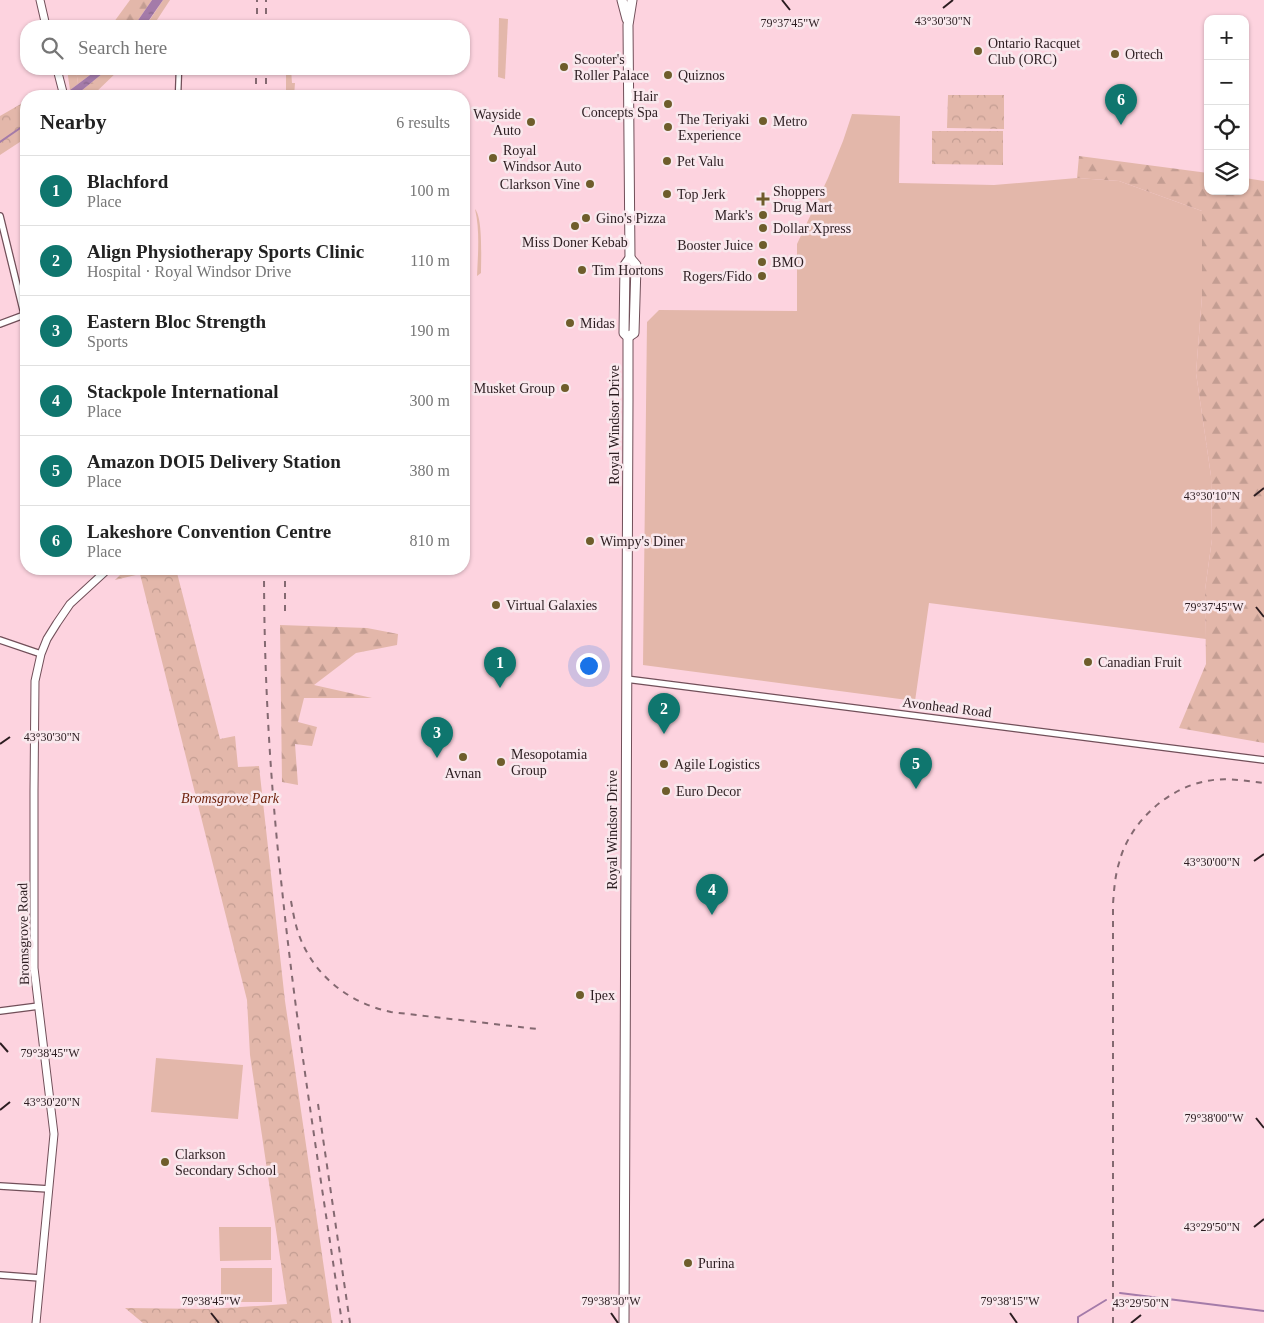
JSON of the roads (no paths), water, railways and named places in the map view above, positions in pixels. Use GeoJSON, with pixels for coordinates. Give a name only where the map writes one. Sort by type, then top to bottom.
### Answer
{"type":"FeatureCollection","features":[{"type":"Feature","properties":{"kind":"main road","name":"Royal Windsor Drive"},"geometry":{"type":"LineString","coordinates":[[622,0],[628,25]]}},
{"type":"Feature","properties":{"kind":"main road","name":"Royal Windsor Drive"},"geometry":{"type":"LineString","coordinates":[[624,1323],[628,337],[624,333],[625,265],[630,258],[628,25],[632,0]]}},
{"type":"Feature","properties":{"kind":"street"},"geometry":{"type":"LineString","coordinates":[[40,0],[45,20]]}},
{"type":"Feature","properties":{"kind":"street"},"geometry":{"type":"LineString","coordinates":[[58,75],[62,90]]}},
{"type":"Feature","properties":{"kind":"street"},"geometry":{"type":"LineString","coordinates":[[178,90],[179,75]]}},
{"type":"Feature","properties":{"kind":"street"},"geometry":{"type":"LineString","coordinates":[[0,219],[20,299]]}},
{"type":"Feature","properties":{"kind":"street"},"geometry":{"type":"LineString","coordinates":[[0,324],[20,316]]}},
{"type":"Feature","properties":{"kind":"street","name":"Bromsgrove Road"},"geometry":{"type":"LineString","coordinates":[[36,1323],[54,1134],[34,968],[34,692],[37,666],[47,639],[70,604],[101,575]]}},
{"type":"Feature","properties":{"kind":"street"},"geometry":{"type":"LineString","coordinates":[[0,640],[40,654]]}},
{"type":"Feature","properties":{"kind":"street","name":"Avonhead Road"},"geometry":{"type":"LineString","coordinates":[[626,679],[1264,760]]}},
{"type":"Feature","properties":{"kind":"street"},"geometry":{"type":"LineString","coordinates":[[0,1011],[39,1006]]}},
{"type":"Feature","properties":{"kind":"street"},"geometry":{"type":"LineString","coordinates":[[0,1186],[48,1189]]}},
{"type":"Feature","properties":{"kind":"street"},"geometry":{"type":"LineString","coordinates":[[0,1275],[40,1278]]}},
{"type":"Feature","properties":{"kind":"water"},"geometry":{"type":"Polygon","coordinates":[[[152,0],[163,0],[149,20],[138,20],[152,0]]]}},
{"type":"Feature","properties":{"kind":"water"},"geometry":{"type":"Polygon","coordinates":[[[90,75],[101,75],[82,90],[70,90],[90,75]]]}},
{"type":"Feature","properties":{"kind":"waterway"},"geometry":{"type":"LineString","coordinates":[[0,142],[20,128]]}},
{"type":"Feature","properties":{"kind":"waterway"},"geometry":{"type":"LineString","coordinates":[[1120,1293],[1264,1311]]}},
{"type":"Feature","properties":{"kind":"waterway"},"geometry":{"type":"LineString","coordinates":[[1078,1323],[1078,1317],[1106,1300]]}},
{"type":"Feature","properties":{"kind":"railway"},"geometry":{"type":"LineString","coordinates":[[257,0],[257,20]]}},
{"type":"Feature","properties":{"kind":"railway"},"geometry":{"type":"LineString","coordinates":[[266,0],[266,20]]}},
{"type":"Feature","properties":{"kind":"railway"},"geometry":{"type":"LineString","coordinates":[[256,75],[256,90]]}},
{"type":"Feature","properties":{"kind":"railway"},"geometry":{"type":"LineString","coordinates":[[266,75],[266,90]]}},
{"type":"Feature","properties":{"kind":"railway"},"geometry":{"type":"LineString","coordinates":[[264,575],[271,769],[278,849],[302,1052],[342,1323]]}},
{"type":"Feature","properties":{"kind":"railway"},"geometry":{"type":"LineString","coordinates":[[285,575],[285,616]]}},
{"type":"Feature","properties":{"kind":"railway"},"geometry":{"type":"LineString","coordinates":[[1113,1323],[1113,904],[1119,863],[1131,834],[1141,821],[1164,799],[1178,791],[1192,785],[1221,779],[1264,783]]}},
{"type":"Feature","properties":{"kind":"railway"},"geometry":{"type":"LineString","coordinates":[[291,901],[299,935],[314,963],[335,986],[361,1002],[391,1012],[537,1029]]}},
{"type":"Feature","properties":{"kind":"railway"},"geometry":{"type":"LineString","coordinates":[[318,1104],[350,1323]]}},
{"type":"Feature","properties":{"kind":"place","name":"Ontario Racquet Club (ORC)"},"geometry":{"type":"Point","coordinates":[978,51]}},
{"type":"Feature","properties":{"kind":"place","name":"Ortech"},"geometry":{"type":"Point","coordinates":[1115,54]}},
{"type":"Feature","properties":{"kind":"place","name":"Scooter's Roller Palace"},"geometry":{"type":"Point","coordinates":[564,67]}},
{"type":"Feature","properties":{"kind":"place","name":"Quiznos"},"geometry":{"type":"Point","coordinates":[668,75]}},
{"type":"Feature","properties":{"kind":"place","name":"Hair Concepts Spa"},"geometry":{"type":"Point","coordinates":[668,104]}},
{"type":"Feature","properties":{"kind":"place","name":"Metro"},"geometry":{"type":"Point","coordinates":[763,121]}},
{"type":"Feature","properties":{"kind":"place","name":"Wayside Auto"},"geometry":{"type":"Point","coordinates":[531,122]}},
{"type":"Feature","properties":{"kind":"place","name":"Lakeshore Convention Centre"},"geometry":{"type":"Point","coordinates":[1121,125]}},
{"type":"Feature","properties":{"kind":"place","name":"The Teriyaki Experience"},"geometry":{"type":"Point","coordinates":[668,127]}},
{"type":"Feature","properties":{"kind":"place","name":"Royal Windsor Auto"},"geometry":{"type":"Point","coordinates":[493,158]}},
{"type":"Feature","properties":{"kind":"place","name":"Pet Valu"},"geometry":{"type":"Point","coordinates":[667,161]}},
{"type":"Feature","properties":{"kind":"place","name":"Clarkson Vine"},"geometry":{"type":"Point","coordinates":[590,184]}},
{"type":"Feature","properties":{"kind":"place","name":"Top Jerk"},"geometry":{"type":"Point","coordinates":[667,194]}},
{"type":"Feature","properties":{"kind":"place","name":"Shoppers Drug Mart"},"geometry":{"type":"Point","coordinates":[763,199]}},
{"type":"Feature","properties":{"kind":"place","name":"Mark's"},"geometry":{"type":"Point","coordinates":[763,215]}},
{"type":"Feature","properties":{"kind":"place","name":"Gino's Pizza"},"geometry":{"type":"Point","coordinates":[586,218]}},
{"type":"Feature","properties":{"kind":"place","name":"Miss Doner Kebab"},"geometry":{"type":"Point","coordinates":[575,226]}},
{"type":"Feature","properties":{"kind":"place","name":"Dollar Xpress"},"geometry":{"type":"Point","coordinates":[763,228]}},
{"type":"Feature","properties":{"kind":"place","name":"Booster Juice"},"geometry":{"type":"Point","coordinates":[763,245]}},
{"type":"Feature","properties":{"kind":"place","name":"BMO"},"geometry":{"type":"Point","coordinates":[762,262]}},
{"type":"Feature","properties":{"kind":"place","name":"Tim Hortons"},"geometry":{"type":"Point","coordinates":[582,270]}},
{"type":"Feature","properties":{"kind":"place","name":"Rogers/Fido"},"geometry":{"type":"Point","coordinates":[762,276]}},
{"type":"Feature","properties":{"kind":"place","name":"Midas"},"geometry":{"type":"Point","coordinates":[570,323]}},
{"type":"Feature","properties":{"kind":"place","name":"Musket Group"},"geometry":{"type":"Point","coordinates":[565,388]}},
{"type":"Feature","properties":{"kind":"place","name":"Wimpy's Diner"},"geometry":{"type":"Point","coordinates":[590,541]}},
{"type":"Feature","properties":{"kind":"place","name":"Virtual Galaxies"},"geometry":{"type":"Point","coordinates":[496,605]}},
{"type":"Feature","properties":{"kind":"place","name":"Canadian Fruit"},"geometry":{"type":"Point","coordinates":[1088,662]}},
{"type":"Feature","properties":{"kind":"place","name":"Blachford"},"geometry":{"type":"Point","coordinates":[500,688]}},
{"type":"Feature","properties":{"kind":"place","name":"Align Physiotherapy Sports Clinic"},"geometry":{"type":"Point","coordinates":[664,734]}},
{"type":"Feature","properties":{"kind":"place","name":"Avnan"},"geometry":{"type":"Point","coordinates":[463,757]}},
{"type":"Feature","properties":{"kind":"place","name":"Eastern Bloc Strength"},"geometry":{"type":"Point","coordinates":[437,758]}},
{"type":"Feature","properties":{"kind":"place","name":"Mesopotamia Group"},"geometry":{"type":"Point","coordinates":[501,762]}},
{"type":"Feature","properties":{"kind":"place","name":"Agile Logistics"},"geometry":{"type":"Point","coordinates":[664,764]}},
{"type":"Feature","properties":{"kind":"place","name":"Amazon DOI5 Delivery Station"},"geometry":{"type":"Point","coordinates":[916,789]}},
{"type":"Feature","properties":{"kind":"place","name":"Euro Decor"},"geometry":{"type":"Point","coordinates":[666,791]}},
{"type":"Feature","properties":{"kind":"place","name":"Stackpole International"},"geometry":{"type":"Point","coordinates":[712,915]}},
{"type":"Feature","properties":{"kind":"place","name":"Ipex"},"geometry":{"type":"Point","coordinates":[580,995]}},
{"type":"Feature","properties":{"kind":"place","name":"Clarkson Secondary School"},"geometry":{"type":"Point","coordinates":[165,1162]}},
{"type":"Feature","properties":{"kind":"place","name":"Purina"},"geometry":{"type":"Point","coordinates":[688,1263]}},
{"type":"Feature","properties":{"kind":"park label","name":"Bromsgrove Park"},"geometry":{"type":"Point","coordinates":[230,798]}}]}
